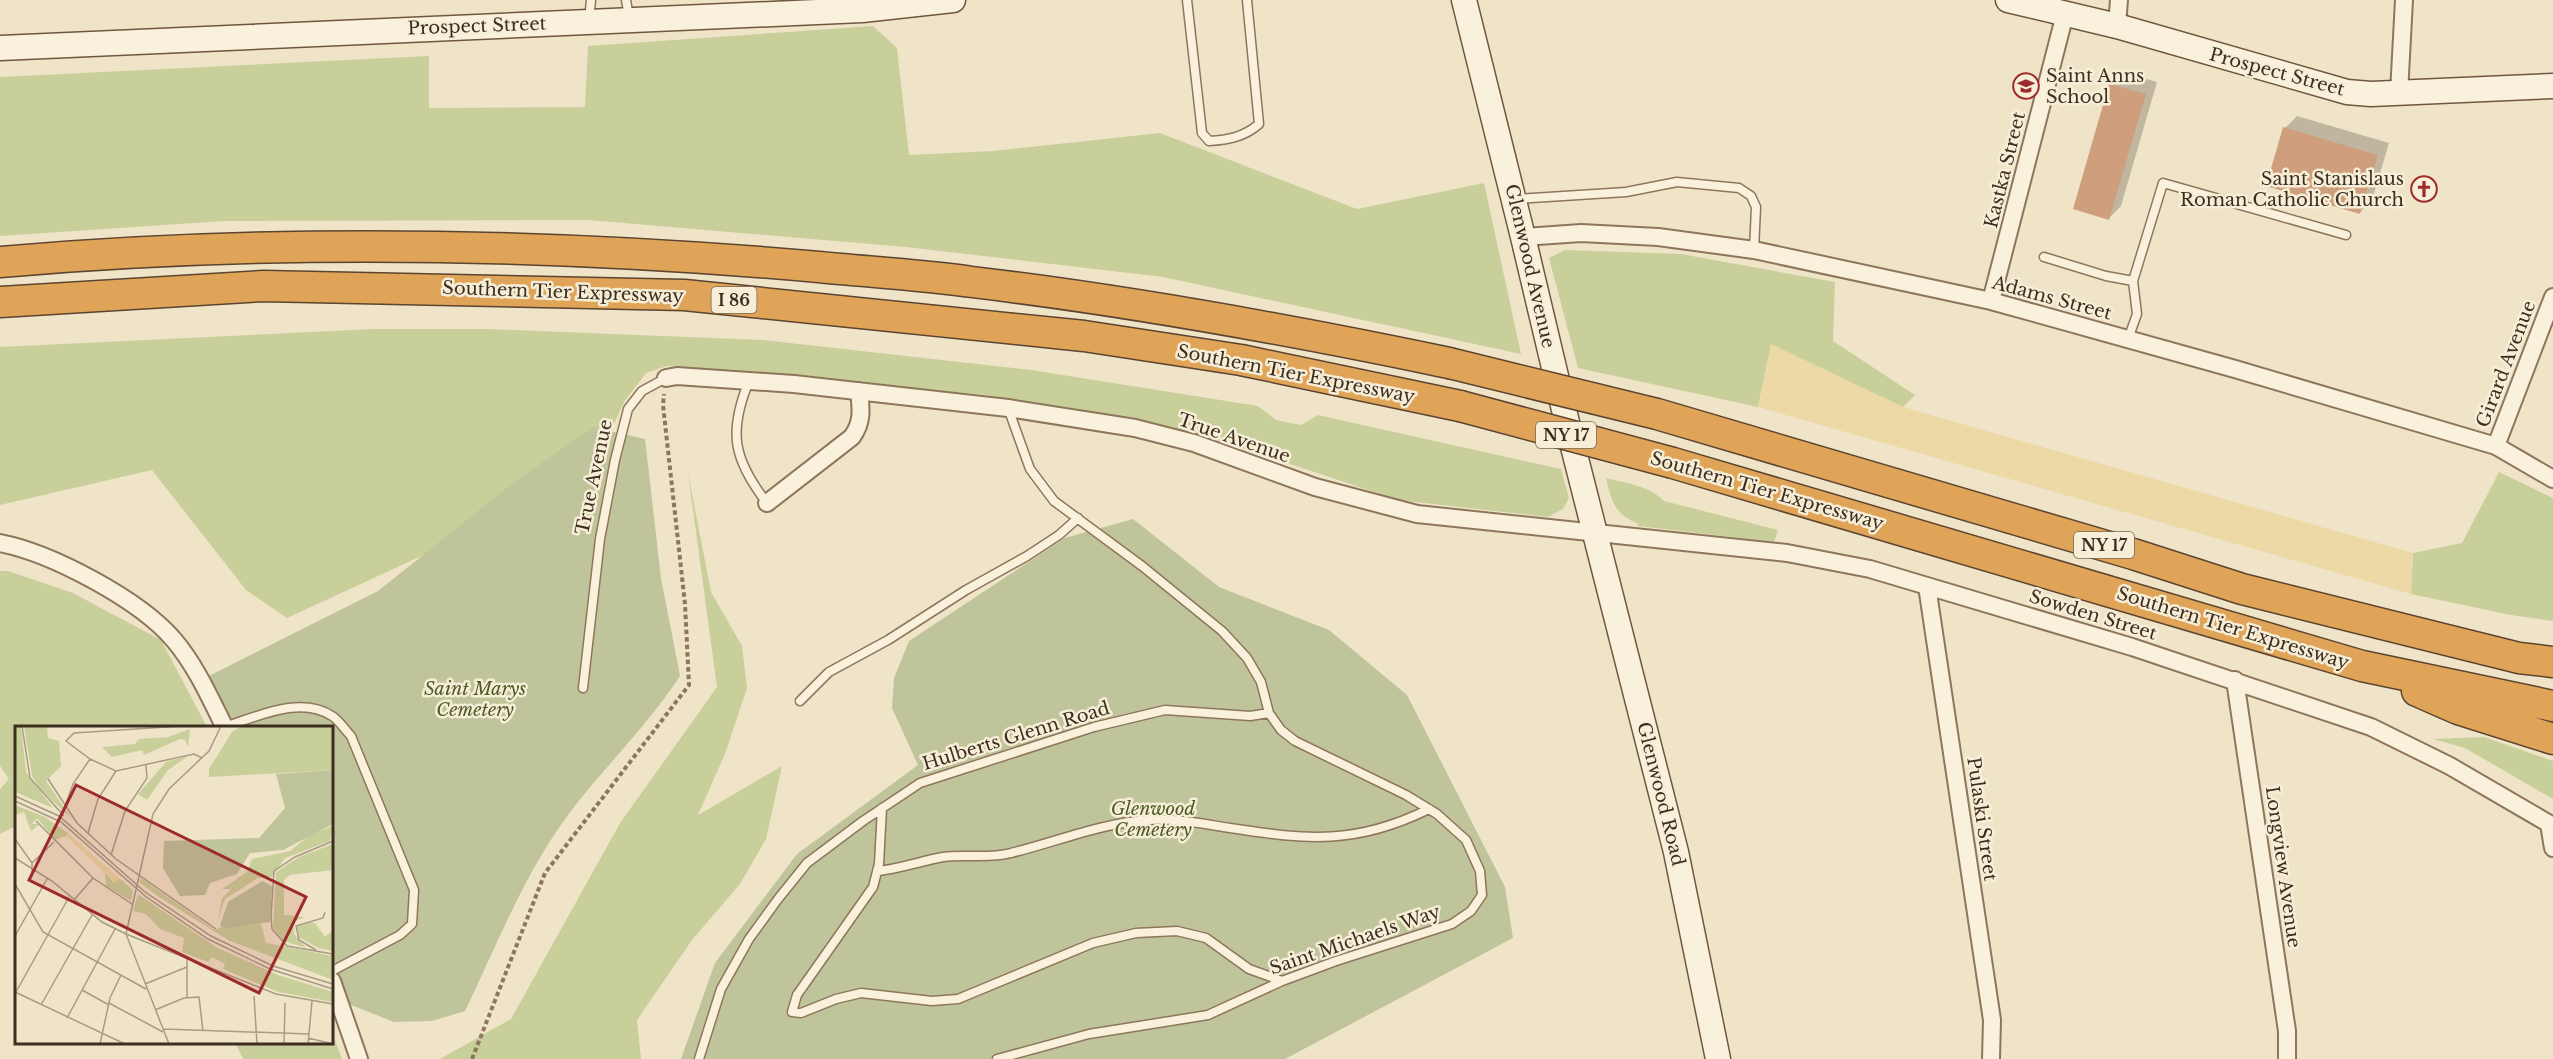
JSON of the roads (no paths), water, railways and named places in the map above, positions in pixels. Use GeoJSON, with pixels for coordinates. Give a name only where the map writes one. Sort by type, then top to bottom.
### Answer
{"type":"FeatureCollection","features":[{"type":"Feature","properties":{"kind":"highway","name":"I 86"},"geometry":{"type":"LineString","coordinates":[[0,262],[166,250],[367,246],[525,248],[694,256],[969,281],[1077,296],[1311,334],[1449,363]]}},
{"type":"Feature","properties":{"kind":"highway","name":"Southern Tier Expressway"},"geometry":{"type":"LineString","coordinates":[[0,302],[263,286],[684,295],[1084,336],[1241,360],[1460,406],[1673,463],[2362,666],[2553,706]]}},
{"type":"Feature","properties":{"kind":"highway","name":"NY 17"},"geometry":{"type":"LineString","coordinates":[[1449,363],[1658,414],[2122,550],[2242,589],[2519,658],[2553,662]]}},
{"type":"Feature","properties":{"kind":"highway"},"geometry":{"type":"LineString","coordinates":[[2362,666],[2458,709],[2553,739]]}},
{"type":"Feature","properties":{"kind":"street","name":"Prospect Street"},"geometry":{"type":"LineString","coordinates":[[0,48],[590,11],[805,6],[862,10],[953,0]]}},
{"type":"Feature","properties":{"kind":"street","name":"Glenwood Avenue"},"geometry":{"type":"LineString","coordinates":[[1464,0],[1594,531]]}},
{"type":"Feature","properties":{"kind":"street","name":"Prospect Street"},"geometry":{"type":"LineString","coordinates":[[2008,0],[2117,26],[2347,92],[2371,94],[2553,86]]}},
{"type":"Feature","properties":{"kind":"street"},"geometry":{"type":"LineString","coordinates":[[2117,26],[2119,0]]}},
{"type":"Feature","properties":{"kind":"street"},"geometry":{"type":"LineString","coordinates":[[2399,93],[2404,0]]}},
{"type":"Feature","properties":{"kind":"street","name":"Kastka Street"},"geometry":{"type":"LineString","coordinates":[[1991,301],[2065,14]]}},
{"type":"Feature","properties":{"kind":"street","name":"Adams Street"},"geometry":{"type":"LineString","coordinates":[[1523,237],[1581,233],[1658,237],[1754,250],[1991,301],[2496,446],[2553,479]]}},
{"type":"Feature","properties":{"kind":"street","name":"Girard Avenue"},"geometry":{"type":"LineString","coordinates":[[2496,446],[2553,297]]}},
{"type":"Feature","properties":{"kind":"street","name":"True Avenue"},"geometry":{"type":"LineString","coordinates":[[666,378],[677,376],[860,391],[1008,408],[1135,428],[1182,440],[1315,487],[1417,514],[1594,531]]}},
{"type":"Feature","properties":{"kind":"street"},"geometry":{"type":"LineString","coordinates":[[767,503],[852,437],[859,428],[862,414],[860,391]]}},
{"type":"Feature","properties":{"kind":"street","name":"Sowden Street"},"geometry":{"type":"LineString","coordinates":[[1594,531],[1787,553],[1870,569],[2132,646],[2371,727],[2450,766],[2551,825]]}},
{"type":"Feature","properties":{"kind":"street","name":"Glenwood Road"},"geometry":{"type":"LineString","coordinates":[[1594,531],[1676,852],[1718,1059]]}},
{"type":"Feature","properties":{"kind":"street"},"geometry":{"type":"LineString","coordinates":[[0,543],[21,549],[82,574],[159,623],[191,662],[224,726]]}},
{"type":"Feature","properties":{"kind":"street","name":"Pulaski Street"},"geometry":{"type":"LineString","coordinates":[[1927,586],[1992,1020],[1991,1059]]}},
{"type":"Feature","properties":{"kind":"street","name":"Longview Avenue"},"geometry":{"type":"LineString","coordinates":[[2235,681],[2288,1031],[2287,1059]]}},
{"type":"Feature","properties":{"kind":"street"},"geometry":{"type":"LineString","coordinates":[[2551,825],[2553,848]]}},
{"type":"Feature","properties":{"kind":"street"},"geometry":{"type":"LineString","coordinates":[[333,984],[359,1059]]}},
{"type":"Feature","properties":{"kind":"lane"},"geometry":{"type":"LineString","coordinates":[[1187,0],[1202,133],[1209,141],[1225,140],[1249,133],[1259,124],[1247,0]]}},
{"type":"Feature","properties":{"kind":"lane"},"geometry":{"type":"LineString","coordinates":[[1514,199],[1626,192],[1677,182],[1739,188],[1751,196],[1755,207],[1754,250]]}},
{"type":"Feature","properties":{"kind":"lane"},"geometry":{"type":"LineString","coordinates":[[2128,339],[2137,314],[2133,281],[2163,183],[2346,235]]}},
{"type":"Feature","properties":{"kind":"lane"},"geometry":{"type":"LineString","coordinates":[[2044,257],[2106,276],[2133,281]]}},
{"type":"Feature","properties":{"kind":"lane","name":"True Avenue"},"geometry":{"type":"LineString","coordinates":[[583,688],[600,539],[615,460],[628,409],[642,391],[666,378]]}},
{"type":"Feature","properties":{"kind":"lane"},"geometry":{"type":"LineString","coordinates":[[748,381],[738,406],[735,432],[739,453],[755,487],[767,503]]}},
{"type":"Feature","properties":{"kind":"lane","name":"Saint Michaels Way"},"geometry":{"type":"LineString","coordinates":[[997,1059],[1089,1034],[1208,1015],[1282,981],[1452,924],[1471,910],[1482,895],[1480,871],[1466,840],[1429,810],[1406,795],[1294,741],[1281,730],[1269,713],[1262,682],[1247,658],[1222,631],[1142,566],[1054,501],[1030,469],[1008,408]]}},
{"type":"Feature","properties":{"kind":"lane"},"geometry":{"type":"LineString","coordinates":[[800,701],[830,672],[888,640],[966,590],[1027,556],[1059,535],[1078,518]]}},
{"type":"Feature","properties":{"kind":"lane"},"geometry":{"type":"LineString","coordinates":[[228,726],[285,709],[311,707],[333,716],[351,736],[414,890],[412,924],[400,935],[333,970]]}},
{"type":"Feature","properties":{"kind":"lane","name":"Hulberts Glenn Road"},"geometry":{"type":"LineString","coordinates":[[699,1059],[721,989],[749,939],[778,899],[807,863],[920,783],[1094,727],[1166,710],[1250,716],[1269,713]]}},
{"type":"Feature","properties":{"kind":"lane"},"geometry":{"type":"LineString","coordinates":[[882,808],[877,872],[873,886],[797,995],[792,1012],[801,1013],[836,999],[861,993],[932,1001],[958,999],[1093,943],[1136,933],[1177,931],[1206,938],[1249,969],[1282,981]]}},
{"type":"Feature","properties":{"kind":"lane"},"geometry":{"type":"LineString","coordinates":[[877,872],[944,857],[1009,854],[1101,829],[1148,820],[1189,822],[1290,837],[1339,837],[1385,829],[1429,810]]}},
{"type":"Feature","properties":{"kind":"place","name":"Saint Anns School"},"geometry":{"type":"Point","coordinates":[2026,86]}},
{"type":"Feature","properties":{"kind":"place","name":"Saint Stanislaus Roman Catholic Church"},"geometry":{"type":"Point","coordinates":[2424,189]}},
{"type":"Feature","properties":{"kind":"park label","name":"Saint Marys Cemetery"},"geometry":{"type":"Point","coordinates":[475,699]}},
{"type":"Feature","properties":{"kind":"park label","name":"Glenwood Cemetery"},"geometry":{"type":"Point","coordinates":[1153,819]}}]}
